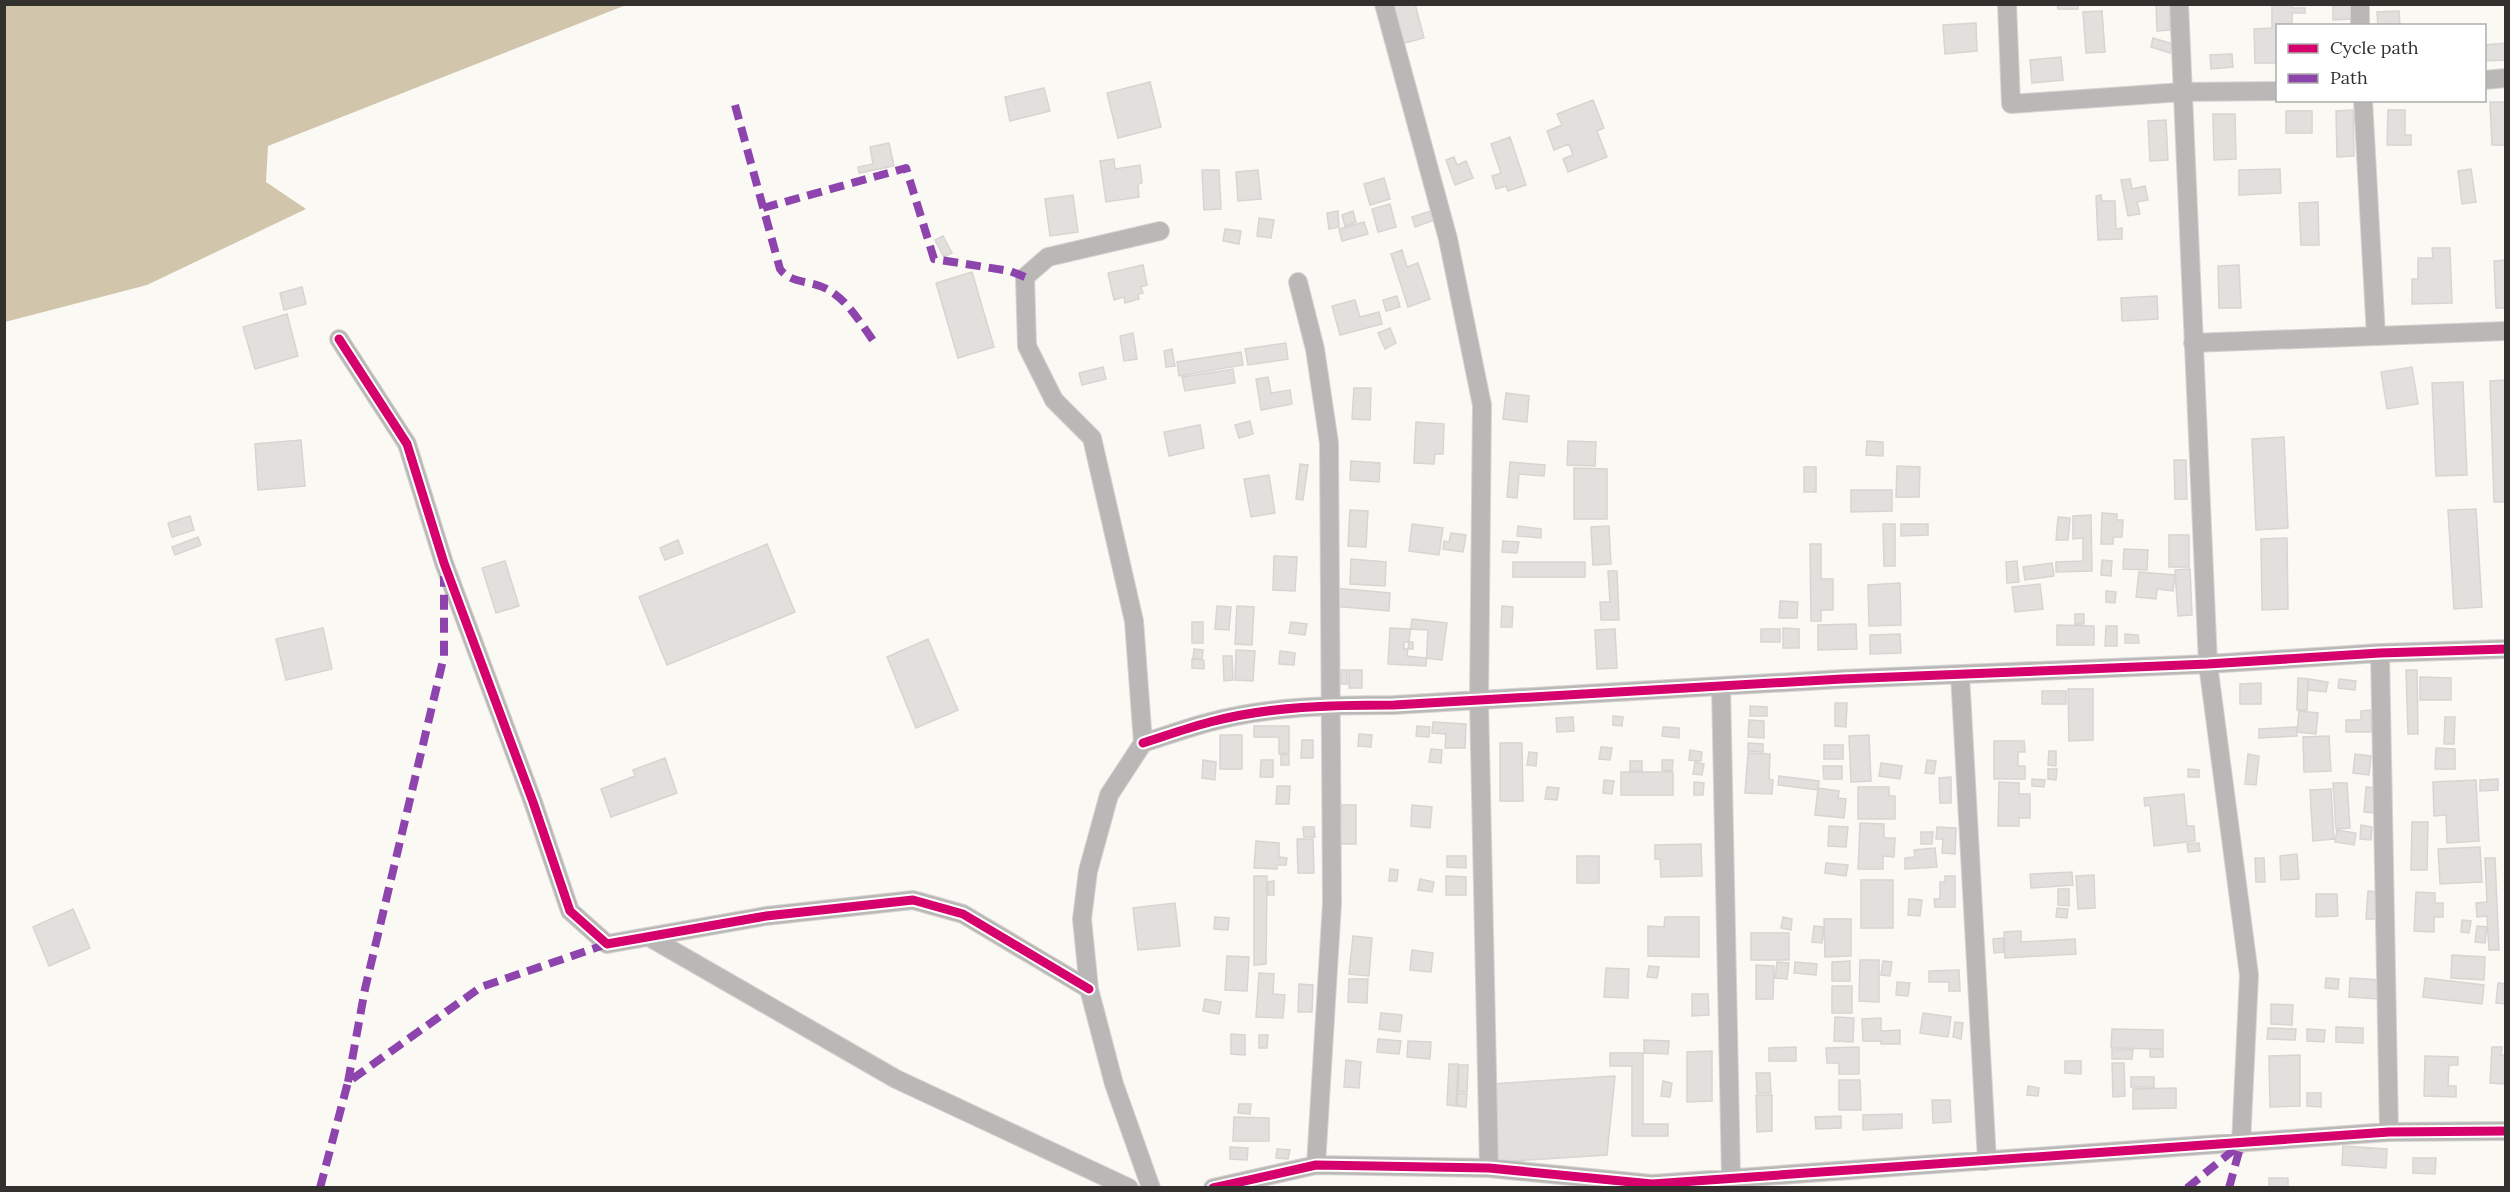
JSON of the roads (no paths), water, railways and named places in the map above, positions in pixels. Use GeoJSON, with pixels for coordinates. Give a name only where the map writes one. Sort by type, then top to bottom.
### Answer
{"type":"FeatureCollection","features":[{"type":"Feature","properties":{"kind":"street"},"geometry":{"type":"LineString","coordinates":[[1384,4],[1448,239],[1482,405],[1479,700],[1488,1168]]}},
{"type":"Feature","properties":{"kind":"street"},"geometry":{"type":"LineString","coordinates":[[2007,4],[2011,104],[2183,92],[2276,90]]}},
{"type":"Feature","properties":{"kind":"street"},"geometry":{"type":"LineString","coordinates":[[2179,4],[2208,664],[2249,975],[2241,1144]]}},
{"type":"Feature","properties":{"kind":"street"},"geometry":{"type":"LineString","coordinates":[[2360,4],[2360,24]]}},
{"type":"Feature","properties":{"kind":"street"},"geometry":{"type":"LineString","coordinates":[[2486,80],[2505,78]]}},
{"type":"Feature","properties":{"kind":"street"},"geometry":{"type":"LineString","coordinates":[[2363,102],[2376,336]]}},
{"type":"Feature","properties":{"kind":"street"},"geometry":{"type":"LineString","coordinates":[[1151,1188],[1114,1083],[1089,989],[1082,920],[1088,871],[1109,795],[1143,743],[1134,621],[1092,438],[1054,400],[1028,346],[1025,277],[1047,257],[1160,231]]}},
{"type":"Feature","properties":{"kind":"street"},"geometry":{"type":"LineString","coordinates":[[1298,282],[1315,349],[1329,443],[1332,903],[1316,1165]]}},
{"type":"Feature","properties":{"kind":"street"},"geometry":{"type":"LineString","coordinates":[[2193,343],[2505,331]]}},
{"type":"Feature","properties":{"kind":"street"},"geometry":{"type":"LineString","coordinates":[[339,339],[407,444],[444,563],[533,802],[570,911],[607,944],[766,916],[913,900],[963,914],[1089,989]]}},
{"type":"Feature","properties":{"kind":"street"},"geometry":{"type":"LineString","coordinates":[[1143,743],[1211,722],[1264,712],[1330,705],[1394,705],[1721,686],[2208,664],[2379,653],[2505,649]]}},
{"type":"Feature","properties":{"kind":"street"},"geometry":{"type":"LineString","coordinates":[[2379,653],[2389,1132]]}},
{"type":"Feature","properties":{"kind":"street"},"geometry":{"type":"LineString","coordinates":[[1960,674],[1987,1161]]}},
{"type":"Feature","properties":{"kind":"street"},"geometry":{"type":"LineString","coordinates":[[1721,686],[1731,1178]]}},
{"type":"Feature","properties":{"kind":"street"},"geometry":{"type":"LineString","coordinates":[[649,937],[896,1079],[1129,1188]]}},
{"type":"Feature","properties":{"kind":"street"},"geometry":{"type":"LineString","coordinates":[[1213,1188],[1316,1165],[1488,1168],[1652,1184],[2389,1132],[2505,1131]]}}]}
